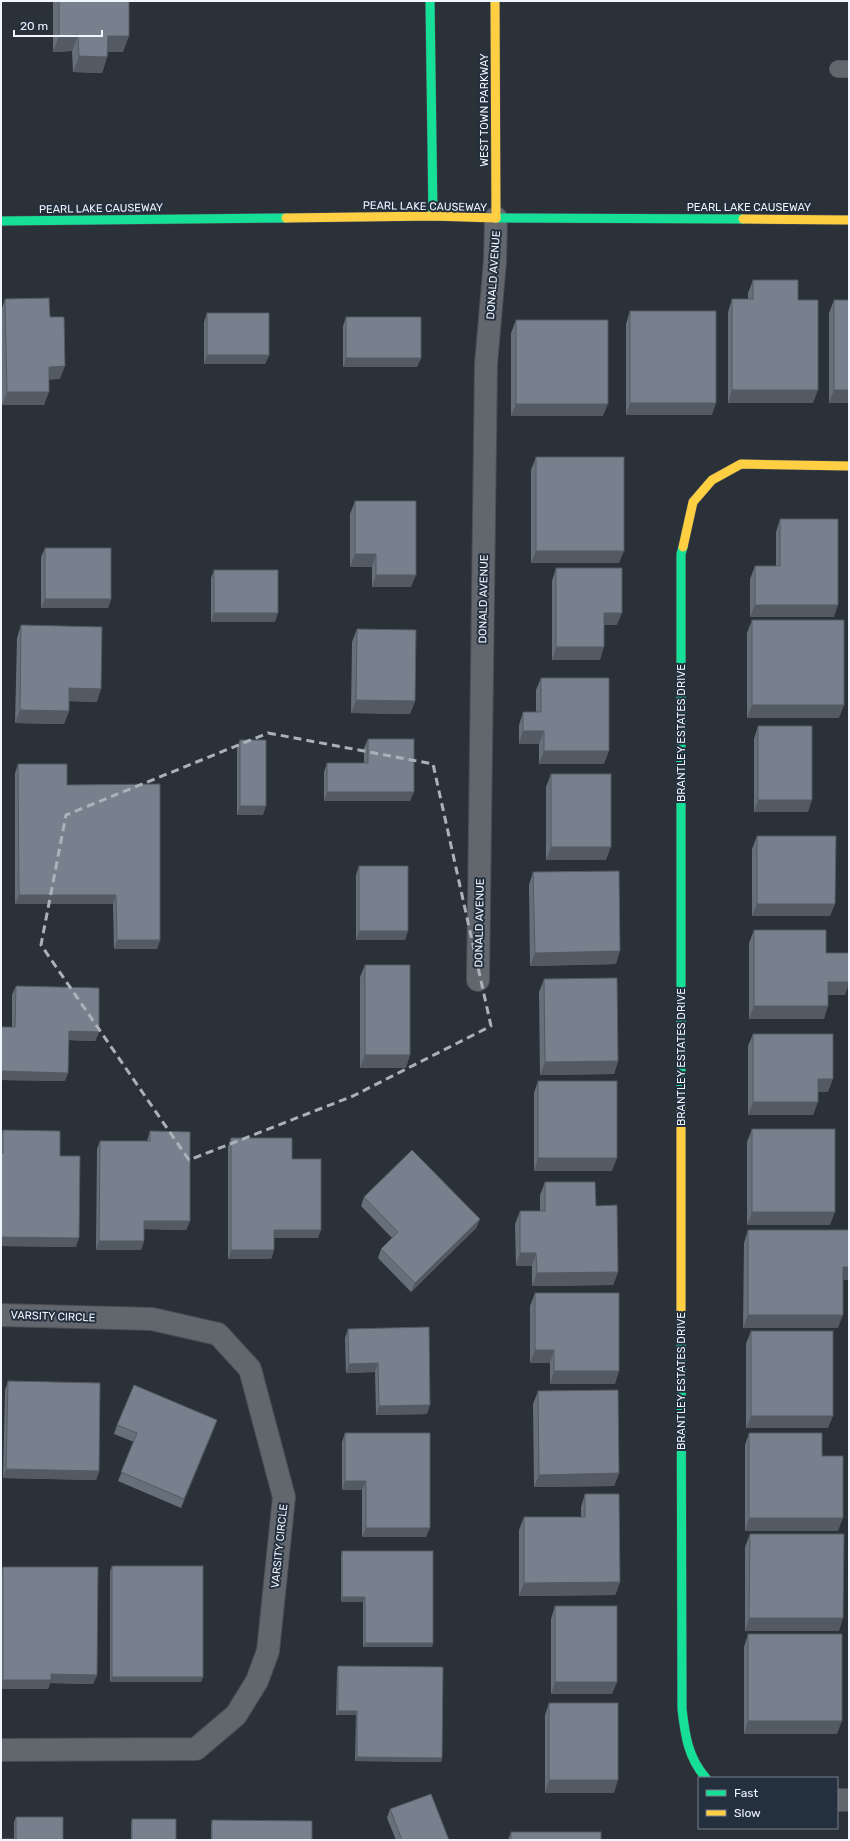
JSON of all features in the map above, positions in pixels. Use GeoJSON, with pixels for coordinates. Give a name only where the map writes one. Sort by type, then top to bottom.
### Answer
{"type":"FeatureCollection","features":[{"type":"Feature","properties":{"kind":"street"},"geometry":{"type":"LineString","coordinates":[[430,1],[433,216]]}},
{"type":"Feature","properties":{"kind":"street","name":"WEST TOWN PARKWAY"},"geometry":{"type":"LineString","coordinates":[[495,1],[496,218]]}},
{"type":"Feature","properties":{"kind":"street","name":"PEARL LAKE CAUSEWAY"},"geometry":{"type":"LineString","coordinates":[[1,221],[433,216],[496,218],[849,220]]}},
{"type":"Feature","properties":{"kind":"street","name":"DONALD AVENUE"},"geometry":{"type":"LineString","coordinates":[[478,980],[486,364],[495,261],[496,218]]}},
{"type":"Feature","properties":{"kind":"street","name":"BRANTLEY ESTATES DRIVE"},"geometry":{"type":"LineString","coordinates":[[705,1777],[698,1771],[684,1735],[681,1665],[681,554],[693,502],[712,480],[741,464],[849,466]]}},
{"type":"Feature","properties":{"kind":"street","name":"VARSITY CIRCLE"},"geometry":{"type":"LineString","coordinates":[[1,1315],[152,1319],[218,1334],[250,1369],[284,1497],[268,1651],[257,1681],[236,1715],[196,1749],[1,1750]]}},
{"type":"Feature","properties":{"kind":"street"},"geometry":{"type":"LineString","coordinates":[[838,1800],[849,1800]]}},
{"type":"Feature","properties":{"kind":"highlighted area"},"geometry":{"type":"Polygon","coordinates":[[[268,733],[433,764],[491,1026],[353,1096],[189,1160],[41,945],[66,815],[268,733]]]}},
{"type":"Feature","properties":{"kind":"building"},"geometry":{"type":"Polygon","coordinates":[[[59,1],[129,1],[129,36],[108,36],[107,57],[79,56],[78,35],[59,36],[59,1]]]}},
{"type":"Feature","properties":{"kind":"building"},"geometry":{"type":"Polygon","coordinates":[[[753,280],[798,280],[798,300],[818,300],[818,390],[732,390],[732,299],[753,299],[753,280]]]}},
{"type":"Feature","properties":{"kind":"building"},"geometry":{"type":"Polygon","coordinates":[[[49,298],[50,317],[64,317],[65,366],[49,367],[49,392],[7,392],[5,299],[49,298]]]}},
{"type":"Feature","properties":{"kind":"building"},"geometry":{"type":"Polygon","coordinates":[[[834,300],[849,300],[849,390],[834,390],[834,300]]]}},
{"type":"Feature","properties":{"kind":"building"},"geometry":{"type":"Polygon","coordinates":[[[630,311],[716,311],[716,403],[630,403],[630,311]]]}},
{"type":"Feature","properties":{"kind":"building"},"geometry":{"type":"Polygon","coordinates":[[[207,313],[269,313],[269,355],[207,355],[207,313]]]}},
{"type":"Feature","properties":{"kind":"building"},"geometry":{"type":"Polygon","coordinates":[[[346,317],[421,317],[421,358],[346,358],[346,317]]]}},
{"type":"Feature","properties":{"kind":"building"},"geometry":{"type":"Polygon","coordinates":[[[516,320],[608,320],[608,404],[516,404],[516,320]]]}},
{"type":"Feature","properties":{"kind":"building"},"geometry":{"type":"Polygon","coordinates":[[[536,457],[624,457],[624,551],[536,551],[536,457]]]}},
{"type":"Feature","properties":{"kind":"building"},"geometry":{"type":"Polygon","coordinates":[[[355,501],[416,501],[416,575],[376,575],[376,554],[355,554],[355,501]]]}},
{"type":"Feature","properties":{"kind":"building"},"geometry":{"type":"Polygon","coordinates":[[[780,519],[838,519],[838,605],[755,605],[755,566],[780,566],[780,519]]]}},
{"type":"Feature","properties":{"kind":"building"},"geometry":{"type":"Polygon","coordinates":[[[45,548],[111,548],[111,599],[45,599],[45,548]]]}},
{"type":"Feature","properties":{"kind":"building"},"geometry":{"type":"Polygon","coordinates":[[[556,568],[622,568],[622,613],[604,613],[604,647],[556,647],[556,568]]]}},
{"type":"Feature","properties":{"kind":"building"},"geometry":{"type":"Polygon","coordinates":[[[214,570],[278,570],[278,613],[214,613],[214,570]]]}},
{"type":"Feature","properties":{"kind":"building"},"geometry":{"type":"Polygon","coordinates":[[[752,620],[844,620],[844,705],[752,705],[752,620]]]}},
{"type":"Feature","properties":{"kind":"building"},"geometry":{"type":"Polygon","coordinates":[[[21,625],[102,627],[101,689],[69,688],[69,711],[20,710],[21,625]]]}},
{"type":"Feature","properties":{"kind":"building"},"geometry":{"type":"Polygon","coordinates":[[[357,629],[416,630],[415,701],[356,700],[357,629]]]}},
{"type":"Feature","properties":{"kind":"building"},"geometry":{"type":"Polygon","coordinates":[[[541,678],[609,678],[609,751],[544,751],[544,731],[523,731],[523,712],[541,712],[541,678]]]}},
{"type":"Feature","properties":{"kind":"building"},"geometry":{"type":"Polygon","coordinates":[[[758,726],[812,726],[812,800],[758,800],[758,726]]]}},
{"type":"Feature","properties":{"kind":"building"},"geometry":{"type":"Polygon","coordinates":[[[368,739],[414,739],[414,792],[327,792],[327,763],[368,763],[368,739]]]}},
{"type":"Feature","properties":{"kind":"building"},"geometry":{"type":"Polygon","coordinates":[[[240,740],[266,740],[266,806],[240,806],[240,740]]]}},
{"type":"Feature","properties":{"kind":"building"},"geometry":{"type":"Polygon","coordinates":[[[18,764],[67,764],[67,785],[160,784],[160,940],[117,940],[116,895],[19,895],[18,764]]]}},
{"type":"Feature","properties":{"kind":"building"},"geometry":{"type":"Polygon","coordinates":[[[551,774],[611,774],[611,847],[551,847],[551,774]]]}},
{"type":"Feature","properties":{"kind":"building"},"geometry":{"type":"Polygon","coordinates":[[[757,836],[836,836],[835,904],[757,904],[757,836]]]}},
{"type":"Feature","properties":{"kind":"building"},"geometry":{"type":"Polygon","coordinates":[[[359,866],[408,866],[408,931],[359,931],[359,866]]]}},
{"type":"Feature","properties":{"kind":"building"},"geometry":{"type":"Polygon","coordinates":[[[619,871],[620,951],[535,953],[533,872],[619,871]]]}},
{"type":"Feature","properties":{"kind":"building"},"geometry":{"type":"Polygon","coordinates":[[[754,930],[826,930],[826,953],[849,953],[849,982],[828,982],[828,1006],[754,1006],[754,930]]]}},
{"type":"Feature","properties":{"kind":"building"},"geometry":{"type":"Polygon","coordinates":[[[365,965],[410,965],[410,1055],[365,1055],[365,965]]]}},
{"type":"Feature","properties":{"kind":"building"},"geometry":{"type":"Polygon","coordinates":[[[617,978],[618,1061],[545,1062],[544,979],[617,978]]]}},
{"type":"Feature","properties":{"kind":"building"},"geometry":{"type":"Polygon","coordinates":[[[16,986],[99,988],[99,1032],[69,1031],[68,1073],[1,1071],[1,1027],[15,1027],[16,986]]]}},
{"type":"Feature","properties":{"kind":"building"},"geometry":{"type":"Polygon","coordinates":[[[753,1034],[833,1034],[833,1079],[818,1079],[818,1102],[753,1102],[753,1034]]]}},
{"type":"Feature","properties":{"kind":"building"},"geometry":{"type":"Polygon","coordinates":[[[538,1081],[617,1081],[617,1158],[538,1158],[538,1081]]]}},
{"type":"Feature","properties":{"kind":"building"},"geometry":{"type":"Polygon","coordinates":[[[752,1129],[835,1129],[835,1212],[752,1212],[752,1129]]]}},
{"type":"Feature","properties":{"kind":"building"},"geometry":{"type":"Polygon","coordinates":[[[3,1130],[60,1131],[60,1156],[80,1156],[79,1238],[1,1237],[1,1153],[3,1153],[3,1130]]]}},
{"type":"Feature","properties":{"kind":"building"},"geometry":{"type":"Polygon","coordinates":[[[150,1131],[190,1132],[190,1221],[144,1221],[144,1241],[99,1241],[100,1141],[150,1141],[150,1131]]]}},
{"type":"Feature","properties":{"kind":"building"},"geometry":{"type":"Polygon","coordinates":[[[231,1138],[292,1138],[292,1159],[321,1159],[321,1230],[274,1230],[274,1250],[231,1250],[231,1138]]]}},
{"type":"Feature","properties":{"kind":"building"},"geometry":{"type":"Polygon","coordinates":[[[412,1150],[480,1219],[415,1283],[381,1249],[398,1232],[364,1197],[412,1150]]]}},
{"type":"Feature","properties":{"kind":"building"},"geometry":{"type":"Polygon","coordinates":[[[545,1182],[595,1182],[596,1206],[617,1205],[618,1272],[537,1273],[536,1253],[520,1253],[520,1211],[545,1211],[545,1182]]]}},
{"type":"Feature","properties":{"kind":"building"},"geometry":{"type":"Polygon","coordinates":[[[748,1230],[849,1230],[849,1267],[843,1267],[843,1315],[748,1315],[748,1230]]]}},
{"type":"Feature","properties":{"kind":"building"},"geometry":{"type":"Polygon","coordinates":[[[535,1293],[619,1293],[619,1371],[554,1371],[554,1350],[535,1350],[535,1293]]]}},
{"type":"Feature","properties":{"kind":"building"},"geometry":{"type":"Polygon","coordinates":[[[429,1327],[430,1405],[379,1406],[378,1363],[349,1364],[348,1329],[429,1327]]]}},
{"type":"Feature","properties":{"kind":"building"},"geometry":{"type":"Polygon","coordinates":[[[751,1331],[833,1331],[833,1416],[751,1416],[751,1331]]]}},
{"type":"Feature","properties":{"kind":"building"},"geometry":{"type":"Polygon","coordinates":[[[8,1381],[100,1383],[99,1471],[6,1469],[8,1381]]]}},
{"type":"Feature","properties":{"kind":"building"},"geometry":{"type":"Polygon","coordinates":[[[134,1385],[217,1420],[184,1499],[121,1472],[137,1433],[117,1425],[134,1385]]]}},
{"type":"Feature","properties":{"kind":"building"},"geometry":{"type":"Polygon","coordinates":[[[618,1390],[619,1473],[539,1475],[538,1391],[618,1390]]]}},
{"type":"Feature","properties":{"kind":"building"},"geometry":{"type":"Polygon","coordinates":[[[345,1433],[430,1433],[430,1528],[366,1528],[366,1481],[345,1481],[345,1433]]]}},
{"type":"Feature","properties":{"kind":"building"},"geometry":{"type":"Polygon","coordinates":[[[749,1433],[822,1433],[822,1456],[843,1456],[843,1518],[749,1518],[749,1433]]]}},
{"type":"Feature","properties":{"kind":"building"},"geometry":{"type":"Polygon","coordinates":[[[585,1494],[619,1494],[620,1582],[524,1583],[524,1517],[585,1517],[585,1494]]]}},
{"type":"Feature","properties":{"kind":"building"},"geometry":{"type":"Polygon","coordinates":[[[750,1534],[844,1534],[843,1618],[749,1618],[750,1534]]]}},
{"type":"Feature","properties":{"kind":"building"},"geometry":{"type":"Polygon","coordinates":[[[342,1551],[433,1551],[433,1643],[365,1643],[365,1597],[342,1597],[342,1551]]]}},
{"type":"Feature","properties":{"kind":"building"},"geometry":{"type":"Polygon","coordinates":[[[112,1566],[203,1566],[203,1677],[112,1677],[112,1566]]]}},
{"type":"Feature","properties":{"kind":"building"},"geometry":{"type":"Polygon","coordinates":[[[3,1567],[98,1567],[97,1675],[51,1674],[51,1680],[3,1680],[3,1567]]]}},
{"type":"Feature","properties":{"kind":"building"},"geometry":{"type":"Polygon","coordinates":[[[555,1606],[617,1606],[617,1682],[555,1682],[555,1606]]]}},
{"type":"Feature","properties":{"kind":"building"},"geometry":{"type":"Polygon","coordinates":[[[748,1634],[842,1634],[842,1721],[748,1721],[748,1634]]]}},
{"type":"Feature","properties":{"kind":"building"},"geometry":{"type":"Polygon","coordinates":[[[338,1666],[443,1667],[442,1758],[357,1757],[357,1711],[338,1711],[338,1666]]]}},
{"type":"Feature","properties":{"kind":"building"},"geometry":{"type":"Polygon","coordinates":[[[549,1703],[618,1703],[618,1780],[549,1780],[549,1703]]]}},
{"type":"Feature","properties":{"kind":"building"},"geometry":{"type":"Polygon","coordinates":[[[431,1794],[449,1840],[402,1840],[390,1809],[431,1794]]]}},
{"type":"Feature","properties":{"kind":"building"},"geometry":{"type":"Polygon","coordinates":[[[16,1817],[63,1817],[63,1840],[1,1840],[16,1839],[16,1817]]]}},
{"type":"Feature","properties":{"kind":"building"},"geometry":{"type":"Polygon","coordinates":[[[132,1819],[176,1819],[176,1840],[132,1840],[132,1819]]]}},
{"type":"Feature","properties":{"kind":"building"},"geometry":{"type":"Polygon","coordinates":[[[212,1820],[312,1821],[312,1840],[212,1840],[212,1820]]]}},
{"type":"Feature","properties":{"kind":"building"},"geometry":{"type":"Polygon","coordinates":[[[511,1832],[601,1832],[601,1840],[511,1840],[511,1832]]]}},
{"type":"Feature","properties":{"kind":"traffic: fast"},"geometry":{"type":"LineString","coordinates":[[430,1],[433,216]]}},
{"type":"Feature","properties":{"kind":"traffic: fast"},"geometry":{"type":"LineString","coordinates":[[1,221],[286,218]]}},
{"type":"Feature","properties":{"kind":"traffic: fast"},"geometry":{"type":"LineString","coordinates":[[496,218],[743,219]]}},
{"type":"Feature","properties":{"kind":"traffic: fast"},"geometry":{"type":"LineString","coordinates":[[681,1101],[681,554],[683,547]]}},
{"type":"Feature","properties":{"kind":"traffic: fast"},"geometry":{"type":"LineString","coordinates":[[681,1316],[682,1709],[688,1746],[695,1762],[705,1777]]}},
{"type":"Feature","properties":{"kind":"traffic: slow"},"geometry":{"type":"LineString","coordinates":[[495,1],[496,218]]}},
{"type":"Feature","properties":{"kind":"traffic: slow"},"geometry":{"type":"LineString","coordinates":[[286,218],[433,216],[496,218]]}},
{"type":"Feature","properties":{"kind":"traffic: slow"},"geometry":{"type":"LineString","coordinates":[[743,219],[849,220]]}},
{"type":"Feature","properties":{"kind":"traffic: slow"},"geometry":{"type":"LineString","coordinates":[[683,547],[693,502],[712,480],[741,464],[849,466]]}},
{"type":"Feature","properties":{"kind":"traffic: slow"},"geometry":{"type":"LineString","coordinates":[[681,1101],[681,1316]]}}]}
